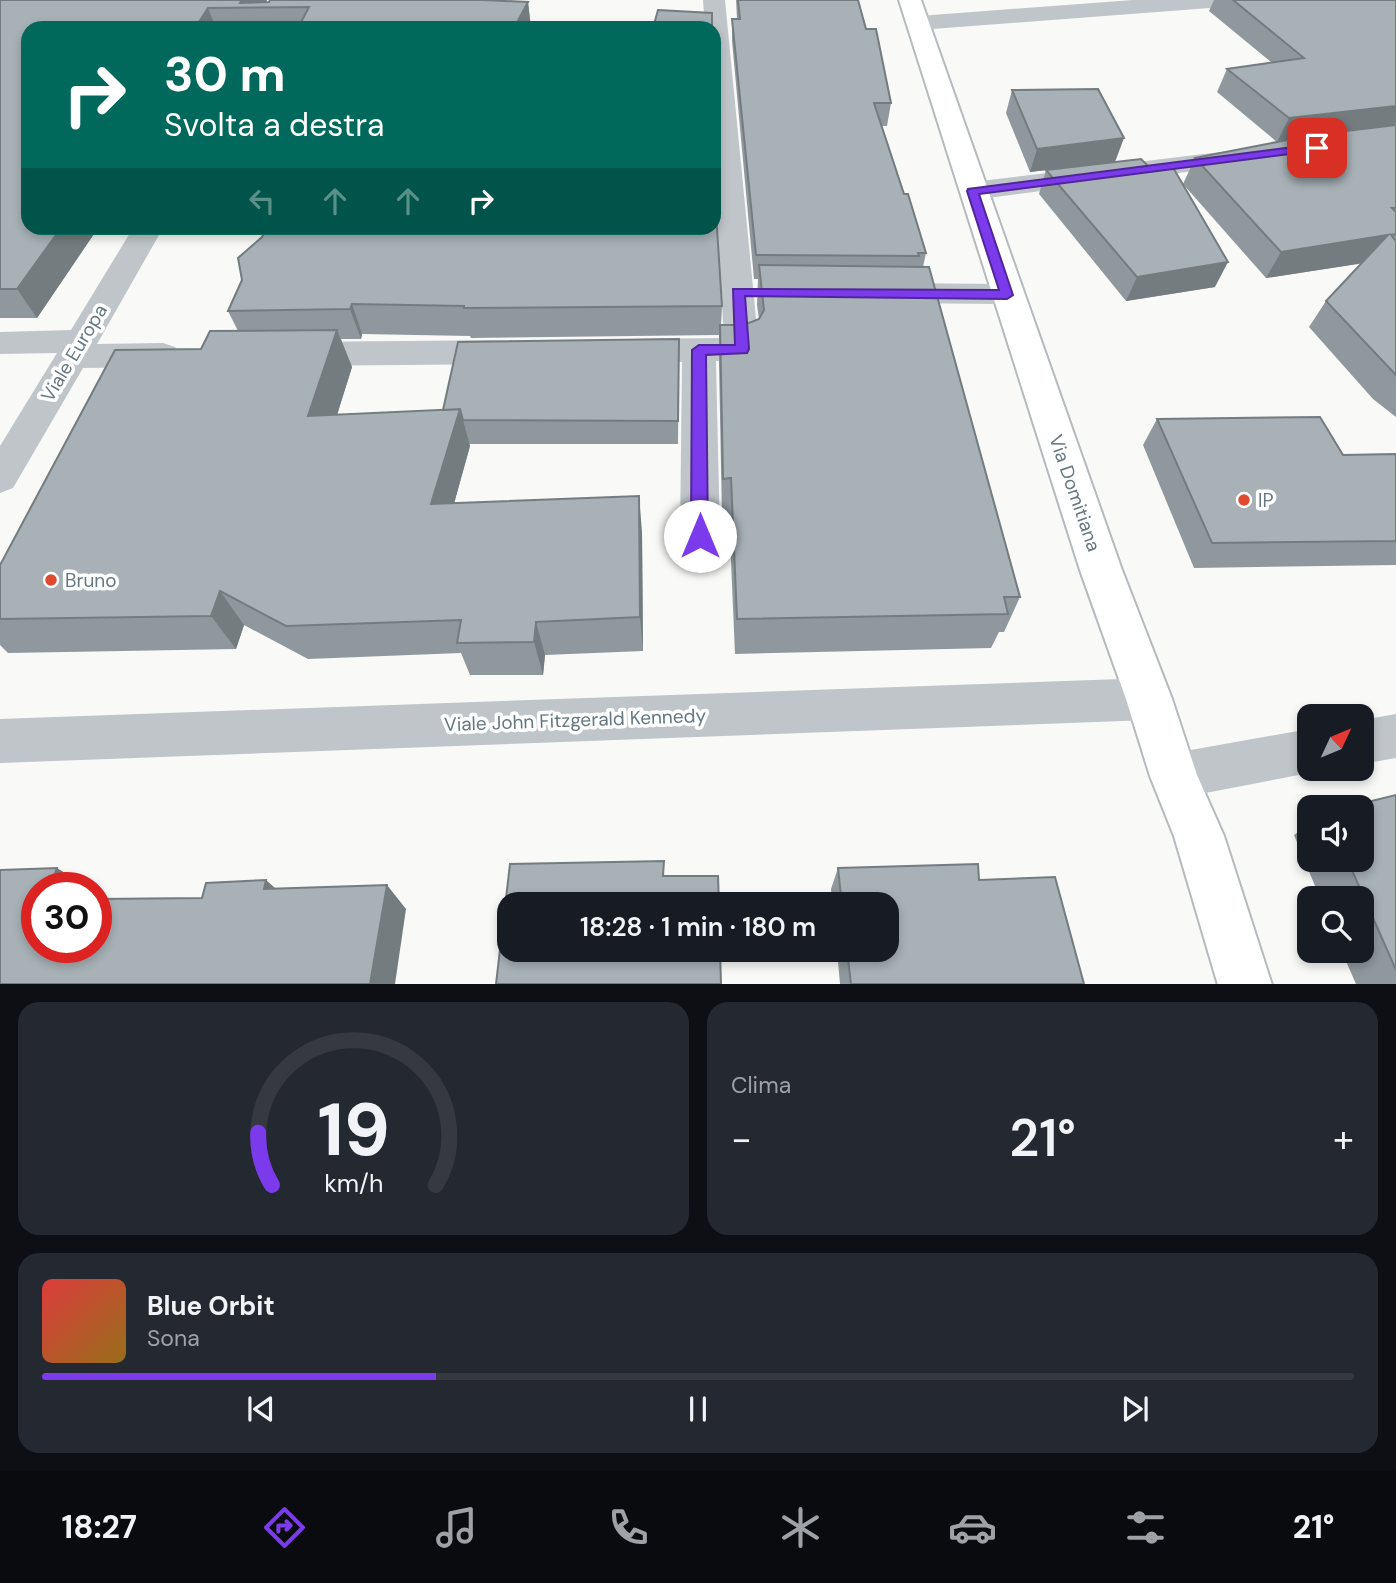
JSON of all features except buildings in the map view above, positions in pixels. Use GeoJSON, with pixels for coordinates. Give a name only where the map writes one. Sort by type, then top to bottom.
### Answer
{"type":"FeatureCollection","features":[{"type":"Feature","properties":{"kind":"main road","name":"Via Domitiana"},"geometry":{"type":"LineString","coordinates":[[914,11],[1101,570],[1149,699],[1174,776],[1199,836],[1245,984]]}},
{"type":"Feature","properties":{"kind":"street"},"geometry":{"type":"LineString","coordinates":[[714,0],[717,21]]}},
{"type":"Feature","properties":{"kind":"street"},"geometry":{"type":"LineString","coordinates":[[914,11],[1223,0]]}},
{"type":"Feature","properties":{"kind":"street"},"geometry":{"type":"LineString","coordinates":[[601,351],[742,349],[751,292],[721,55]]}},
{"type":"Feature","properties":{"kind":"street"},"geometry":{"type":"LineString","coordinates":[[973,191],[1273,153]]}},
{"type":"Feature","properties":{"kind":"street","name":"Viale Europa"},"geometry":{"type":"LineString","coordinates":[[0,478],[144,235]]}},
{"type":"Feature","properties":{"kind":"street"},"geometry":{"type":"LineString","coordinates":[[859,293],[1007,295]]}},
{"type":"Feature","properties":{"kind":"street"},"geometry":{"type":"LineString","coordinates":[[0,343],[198,355]]}},
{"type":"Feature","properties":{"kind":"street"},"geometry":{"type":"LineString","coordinates":[[699,350],[700,536]]}},
{"type":"Feature","properties":{"kind":"street"},"geometry":{"type":"LineString","coordinates":[[267,354],[545,351]]}},
{"type":"Feature","properties":{"kind":"street","name":"Viale John Fitzgerald Kennedy"},"geometry":{"type":"LineString","coordinates":[[0,741],[1149,699]]}},
{"type":"Feature","properties":{"kind":"street"},"geometry":{"type":"LineString","coordinates":[[1374,740],[1396,736]]}},
{"type":"Feature","properties":{"kind":"street"},"geometry":{"type":"LineString","coordinates":[[1174,776],[1297,753]]}},
{"type":"Feature","properties":{"kind":"place","name":"IP"},"geometry":{"type":"Point","coordinates":[1244,500]}},
{"type":"Feature","properties":{"kind":"place","name":"Bruno"},"geometry":{"type":"Point","coordinates":[51,580]}},
{"type":"Feature","properties":{"kind":"route"},"geometry":{"type":"LineString","coordinates":[[700,536],[699,350],[742,349],[738,292],[1007,295],[973,191],[1317,148]]}}]}
